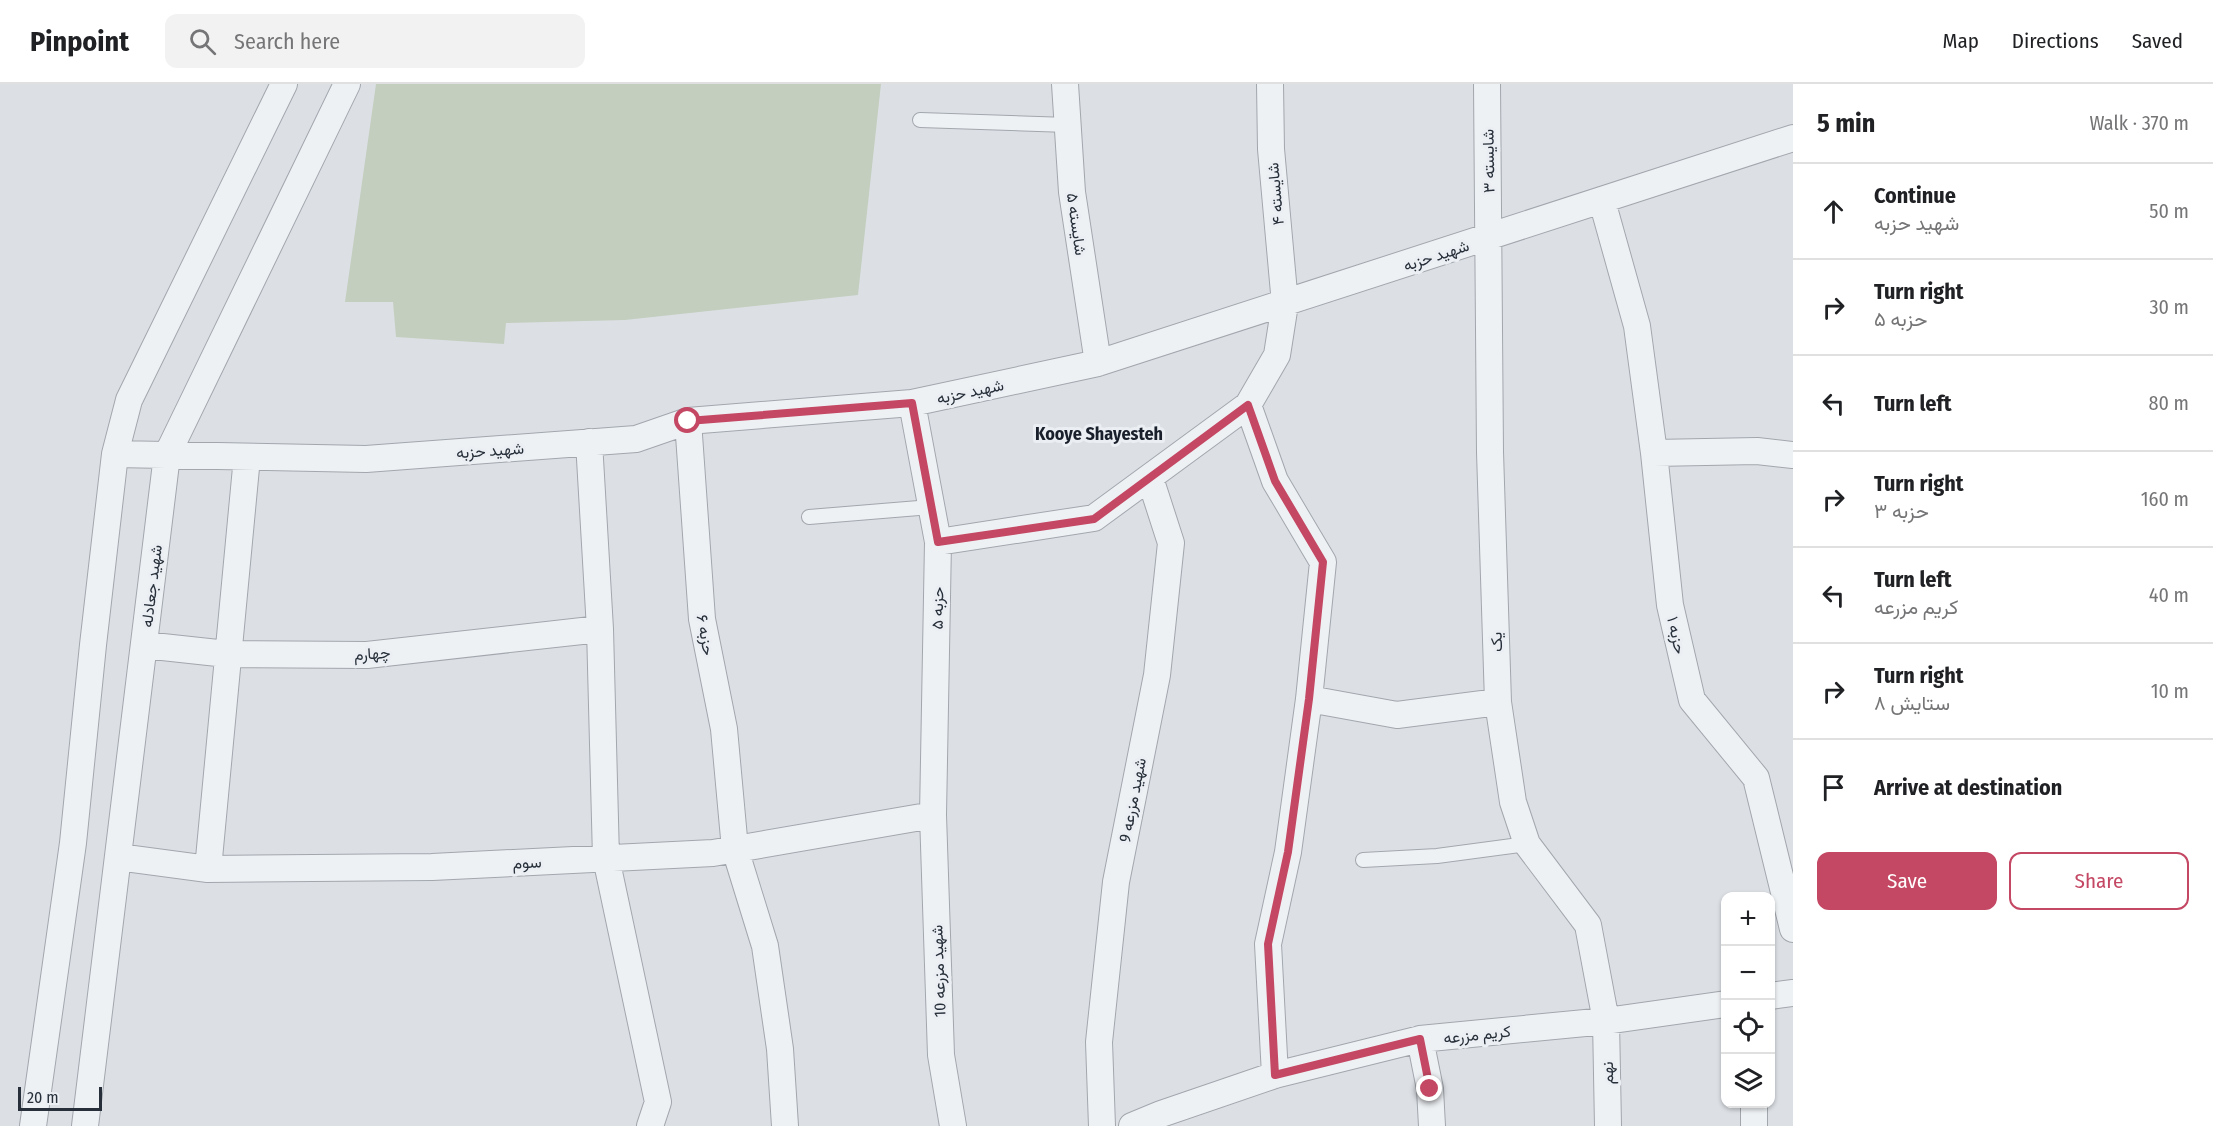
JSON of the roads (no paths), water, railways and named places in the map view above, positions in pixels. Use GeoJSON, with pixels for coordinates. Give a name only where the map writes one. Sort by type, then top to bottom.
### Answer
{"type":"FeatureCollection","features":[{"type":"Feature","properties":{"kind":"street"},"geometry":{"type":"LineString","coordinates":[[33,1126],[73,843],[115,454],[129,400],[284,84]]}},
{"type":"Feature","properties":{"kind":"street","name":"شهید جعادله"},"geometry":{"type":"LineString","coordinates":[[85,1126],[167,455],[347,84]]}},
{"type":"Feature","properties":{"kind":"street","name":"شایسته ۵"},"geometry":{"type":"LineString","coordinates":[[1065,84],[1072,192],[1098,363]]}},
{"type":"Feature","properties":{"kind":"street","name":"شایسته ۴"},"geometry":{"type":"LineString","coordinates":[[1248,405],[1277,355],[1285,304],[1271,149],[1270,84]]}},
{"type":"Feature","properties":{"kind":"street","name":"شایسته ۳"},"geometry":{"type":"LineString","coordinates":[[1487,84],[1490,237]]}},
{"type":"Feature","properties":{"kind":"street","name":"شهید حزبه"},"geometry":{"type":"LineString","coordinates":[[115,454],[366,459],[636,439],[688,421],[912,403],[1098,363],[1793,138]]}},
{"type":"Feature","properties":{"kind":"street","name":"حزبه ۱"},"geometry":{"type":"LineString","coordinates":[[1602,201],[1637,326],[1654,453],[1670,605],[1692,700],[1756,778],[1793,929]]}},
{"type":"Feature","properties":{"kind":"street","name":"یک"},"geometry":{"type":"LineString","coordinates":[[1490,237],[1490,452],[1498,702],[1513,802],[1527,844],[1588,925],[1606,1021]]}},
{"type":"Feature","properties":{"kind":"street","name":"حزبه ۵"},"geometry":{"type":"LineString","coordinates":[[912,403],[938,542],[933,815]]}},
{"type":"Feature","properties":{"kind":"street"},"geometry":{"type":"LineString","coordinates":[[938,542],[1094,519],[1248,405],[1275,481],[1323,562],[1309,699],[1288,852],[1268,944],[1275,1075]]}},
{"type":"Feature","properties":{"kind":"street","name":"حزبه ۶"},"geometry":{"type":"LineString","coordinates":[[688,421],[702,619],[724,729],[735,849],[765,946],[780,1049],[785,1126]]}},
{"type":"Feature","properties":{"kind":"street"},"geometry":{"type":"LineString","coordinates":[[589,442],[600,629],[606,858],[658,1102],[650,1126]]}},
{"type":"Feature","properties":{"kind":"street"},"geometry":{"type":"LineString","coordinates":[[1654,453],[1793,454]]}},
{"type":"Feature","properties":{"kind":"street"},"geometry":{"type":"LineString","coordinates":[[208,869],[247,457]]}},
{"type":"Feature","properties":{"kind":"street","name":"شهید مزرعه 9"},"geometry":{"type":"LineString","coordinates":[[1102,1126],[1099,1042],[1116,882],[1157,675],[1171,543],[1150,478]]}},
{"type":"Feature","properties":{"kind":"street","name":"چهارم"},"geometry":{"type":"LineString","coordinates":[[144,645],[227,654],[367,655],[600,629]]}},
{"type":"Feature","properties":{"kind":"street"},"geometry":{"type":"LineString","coordinates":[[1309,699],[1397,715],[1498,702]]}},
{"type":"Feature","properties":{"kind":"street","name":"سوم"},"geometry":{"type":"LineString","coordinates":[[118,857],[208,869],[432,867],[713,853],[933,815]]}},
{"type":"Feature","properties":{"kind":"street","name":"شهید مزرعه 10"},"geometry":{"type":"LineString","coordinates":[[933,815],[941,1055],[953,1126]]}},
{"type":"Feature","properties":{"kind":"street"},"geometry":{"type":"LineString","coordinates":[[1775,995],[1793,993]]}},
{"type":"Feature","properties":{"kind":"street","name":"کریم مزرعه"},"geometry":{"type":"LineString","coordinates":[[1132,1126],[1163,1120],[1275,1075],[1420,1039],[1606,1021],[1721,1005]]}},
{"type":"Feature","properties":{"kind":"street","name":"نهم"},"geometry":{"type":"LineString","coordinates":[[1606,1021],[1608,1126]]}},
{"type":"Feature","properties":{"kind":"street"},"geometry":{"type":"LineString","coordinates":[[1420,1039],[1430,1089],[1432,1126]]}},
{"type":"Feature","properties":{"kind":"street"},"geometry":{"type":"LineString","coordinates":[[1754,1108],[1754,1126]]}},
{"type":"Feature","properties":{"kind":"lane"},"geometry":{"type":"LineString","coordinates":[[920,120],[1068,125]]}},
{"type":"Feature","properties":{"kind":"lane"},"geometry":{"type":"LineString","coordinates":[[809,516],[932,507]]}},
{"type":"Feature","properties":{"kind":"lane"},"geometry":{"type":"LineString","coordinates":[[1363,860],[1437,856],[1527,844]]}},
{"type":"Feature","properties":{"kind":"district","name":"Kooye Shayesteh"},"geometry":{"type":"Point","coordinates":[1099,434]}}]}
